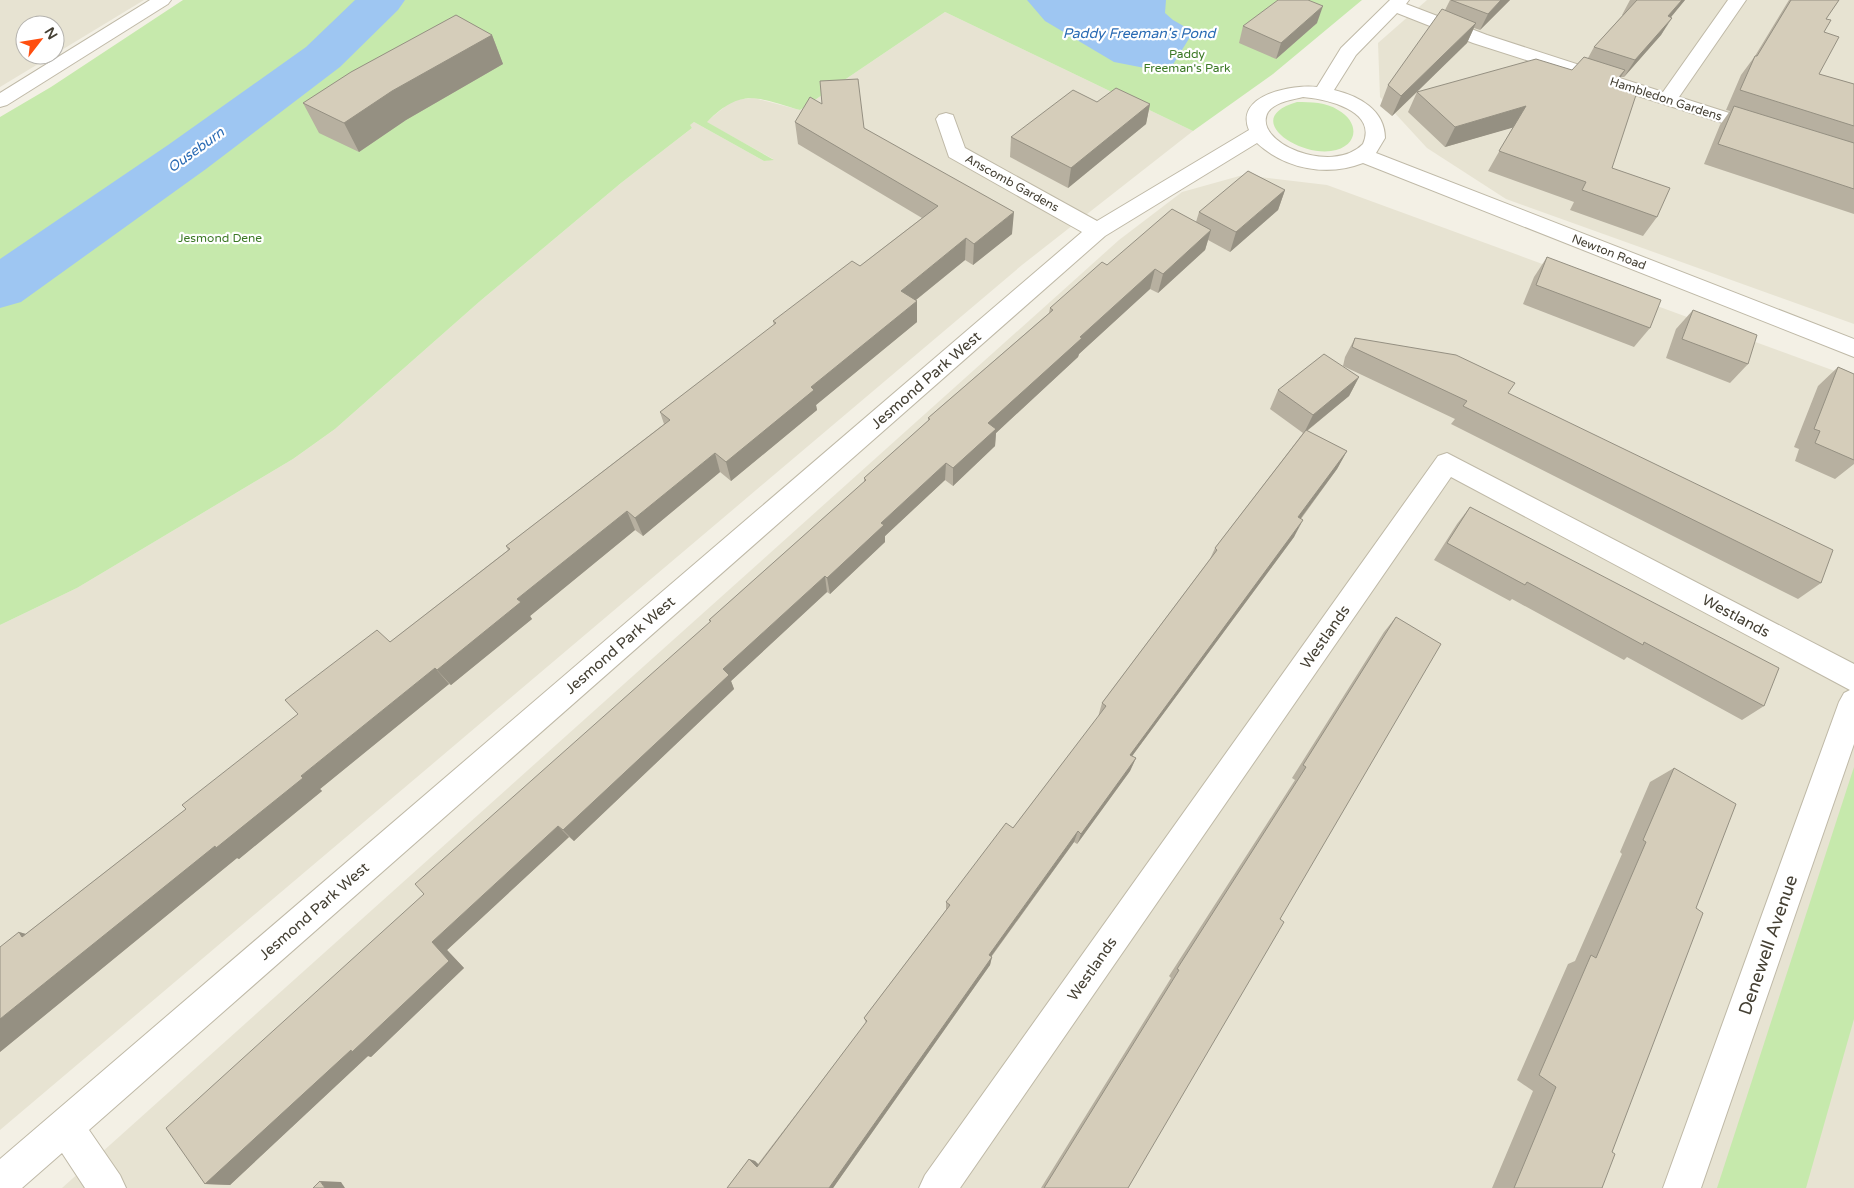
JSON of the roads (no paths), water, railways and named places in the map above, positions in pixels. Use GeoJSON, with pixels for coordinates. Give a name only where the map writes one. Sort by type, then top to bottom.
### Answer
{"type":"FeatureCollection","features":[{"type":"Feature","properties":{"kind":"street"},"geometry":{"type":"LineString","coordinates":[[0,101],[162,0]]}},
{"type":"Feature","properties":{"kind":"street"},"geometry":{"type":"LineString","coordinates":[[1668,100],[1737,0]]}},
{"type":"Feature","properties":{"kind":"street"},"geometry":{"type":"LineString","coordinates":[[1323,93],[1348,52],[1397,3]]}},
{"type":"Feature","properties":{"kind":"street","name":"Hambledon Gardens"},"geometry":{"type":"LineString","coordinates":[[1397,3],[1480,39],[1780,136]]}},
{"type":"Feature","properties":{"kind":"street"},"geometry":{"type":"LineString","coordinates":[[1303,91],[1323,93],[1355,105],[1367,114],[1374,125],[1376,136],[1373,147],[1364,156],[1351,162],[1316,164],[1281,153],[1268,144],[1259,134],[1256,121],[1259,109],[1269,100],[1284,93],[1303,91]]}},
{"type":"Feature","properties":{"kind":"street","name":"Anscomb Gardens"},"geometry":{"type":"LineString","coordinates":[[946,119],[956,152],[1097,231]]}},
{"type":"Feature","properties":{"kind":"street","name":"Jesmond Park West"},"geometry":{"type":"LineString","coordinates":[[0,1183],[1097,231],[1259,134]]}},
{"type":"Feature","properties":{"kind":"street","name":"Newton Road"},"geometry":{"type":"LineString","coordinates":[[1364,156],[1854,348]]}},
{"type":"Feature","properties":{"kind":"street","name":"Westlands"},"geometry":{"type":"LineString","coordinates":[[938,1188],[1447,463],[1854,678]]}},
{"type":"Feature","properties":{"kind":"street","name":"Denewell Avenue"},"geometry":{"type":"LineString","coordinates":[[1682,1188],[1854,702]]}},
{"type":"Feature","properties":{"kind":"street"},"geometry":{"type":"LineString","coordinates":[[65,1127],[106,1188]]}},
{"type":"Feature","properties":{"kind":"water","name":"Paddy Freeman's Pond"},"geometry":{"type":"Polygon","coordinates":[[[1027,0],[1166,0],[1165,13],[1187,28],[1190,37],[1172,66],[1155,70],[1114,62],[1045,21],[1027,0]]]}},
{"type":"Feature","properties":{"kind":"waterway","name":"Ouseburn"},"geometry":{"type":"LineString","coordinates":[[0,287],[187,157],[323,57],[382,0]]}},
{"type":"Feature","properties":{"kind":"park label","name":"Paddy Freeman's Park"},"geometry":{"type":"Point","coordinates":[1187,61]}},
{"type":"Feature","properties":{"kind":"park label","name":"Jesmond Dene"},"geometry":{"type":"Point","coordinates":[220,238]}}]}
